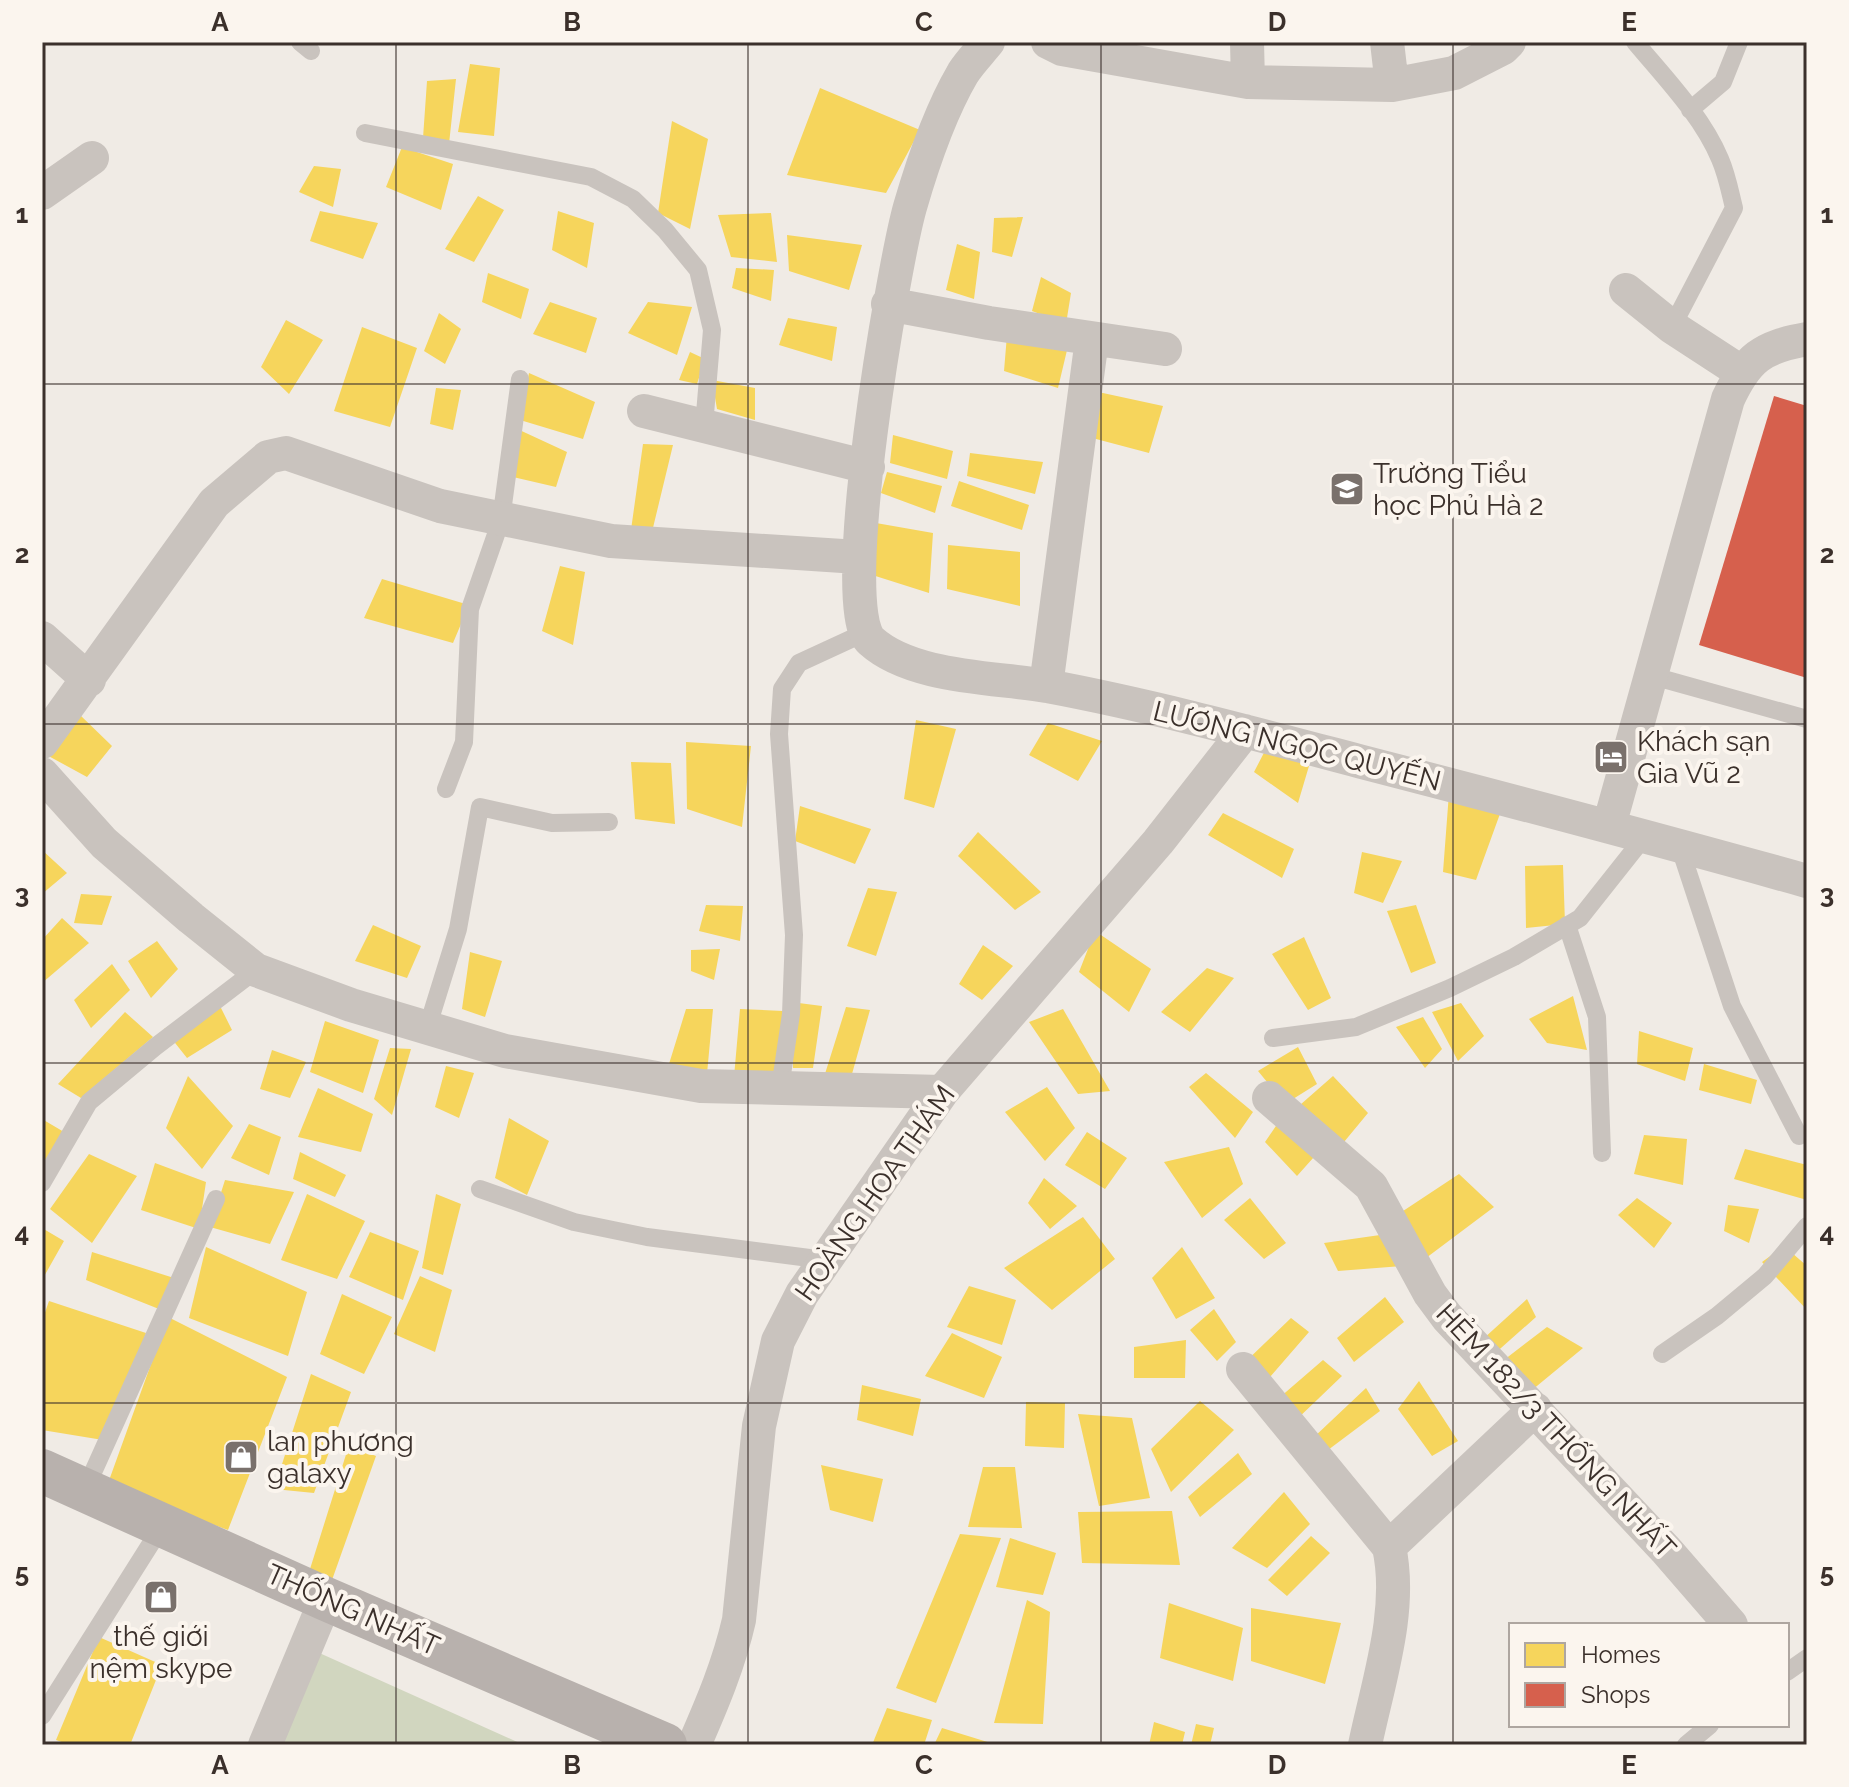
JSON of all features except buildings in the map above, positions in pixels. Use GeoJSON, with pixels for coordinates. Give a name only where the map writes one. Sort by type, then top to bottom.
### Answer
{"type":"FeatureCollection","features":[{"type":"Feature","properties":{"kind":"main road","name":"THỐNG NHẤT"},"geometry":{"type":"LineString","coordinates":[[42,1471],[326,1599],[665,1745]]}},
{"type":"Feature","properties":{"kind":"street"},"geometry":{"type":"LineString","coordinates":[[864,633],[858,557],[888,304],[910,209],[931,142],[964,72],[988,42]]}},
{"type":"Feature","properties":{"kind":"street"},"geometry":{"type":"LineString","coordinates":[[1048,42],[1062,49],[1248,82],[1392,85],[1454,73],[1509,42]]}},
{"type":"Feature","properties":{"kind":"street"},"geometry":{"type":"LineString","coordinates":[[1247,42],[1248,82]]}},
{"type":"Feature","properties":{"kind":"street"},"geometry":{"type":"LineString","coordinates":[[1387,42],[1392,85]]}},
{"type":"Feature","properties":{"kind":"street"},"geometry":{"type":"LineString","coordinates":[[42,193],[92,158]]}},
{"type":"Feature","properties":{"kind":"street"},"geometry":{"type":"LineString","coordinates":[[1626,290],[1672,327],[1741,372]]}},
{"type":"Feature","properties":{"kind":"street"},"geometry":{"type":"LineString","coordinates":[[888,304],[1165,349]]}},
{"type":"Feature","properties":{"kind":"street"},"geometry":{"type":"LineString","coordinates":[[1046,686],[1092,339]]}},
{"type":"Feature","properties":{"kind":"street"},"geometry":{"type":"LineString","coordinates":[[1609,826],[1724,413],[1741,372],[1761,353],[1807,339]]}},
{"type":"Feature","properties":{"kind":"street"},"geometry":{"type":"LineString","coordinates":[[644,411],[868,467]]}},
{"type":"Feature","properties":{"kind":"street"},"geometry":{"type":"LineString","coordinates":[[42,742],[214,503],[268,457],[286,453],[440,506],[611,541],[858,557]]}},
{"type":"Feature","properties":{"kind":"street","name":"LƯƠNG NGỌC QUYẾN"},"geometry":{"type":"LineString","coordinates":[[864,633],[873,643],[898,657],[940,672],[1046,686],[1245,731],[1807,881]]}},
{"type":"Feature","properties":{"kind":"street"},"geometry":{"type":"LineString","coordinates":[[42,638],[89,680]]}},
{"type":"Feature","properties":{"kind":"street","name":"HOÀNG HOA THÁM"},"geometry":{"type":"LineString","coordinates":[[694,1745],[722,1678],[739,1620],[759,1426],[778,1341],[802,1294],[942,1092],[1158,842],[1245,731]]}},
{"type":"Feature","properties":{"kind":"street"},"geometry":{"type":"LineString","coordinates":[[42,774],[104,843],[256,970],[351,1005],[505,1051],[701,1086],[942,1092]]}},
{"type":"Feature","properties":{"kind":"street","name":"HẺM 182/3 THỐNG NHẤT"},"geometry":{"type":"LineString","coordinates":[[1269,1098],[1371,1186],[1438,1306],[1666,1550],[1729,1623]]}},
{"type":"Feature","properties":{"kind":"street"},"geometry":{"type":"LineString","coordinates":[[1243,1369],[1389,1547],[1394,1569],[1393,1606],[1365,1745]]}},
{"type":"Feature","properties":{"kind":"street"},"geometry":{"type":"LineString","coordinates":[[1389,1547],[1535,1409]]}},
{"type":"Feature","properties":{"kind":"street"},"geometry":{"type":"LineString","coordinates":[[265,1745],[326,1599]]}},
{"type":"Feature","properties":{"kind":"lane"},"geometry":{"type":"LineString","coordinates":[[1635,42],[1690,110],[1720,159],[1734,208],[1672,327]]}},
{"type":"Feature","properties":{"kind":"lane"},"geometry":{"type":"LineString","coordinates":[[1690,110],[1723,82],[1739,42]]}},
{"type":"Feature","properties":{"kind":"lane"},"geometry":{"type":"LineString","coordinates":[[365,133],[591,177],[633,199],[665,230],[698,270],[712,330],[704,426]]}},
{"type":"Feature","properties":{"kind":"lane"},"geometry":{"type":"LineString","coordinates":[[446,789],[464,742],[470,609],[501,520],[520,379]]}},
{"type":"Feature","properties":{"kind":"lane"},"geometry":{"type":"LineString","coordinates":[[780,1088],[791,1014],[794,935],[779,734],[782,689],[799,663],[864,633]]}},
{"type":"Feature","properties":{"kind":"lane"},"geometry":{"type":"LineString","coordinates":[[1649,675],[1807,719]]}},
{"type":"Feature","properties":{"kind":"lane"},"geometry":{"type":"LineString","coordinates":[[427,1029],[458,929],[480,807],[552,823],[609,822]]}},
{"type":"Feature","properties":{"kind":"lane"},"geometry":{"type":"LineString","coordinates":[[1273,1038],[1356,1027],[1450,988],[1514,957],[1580,918],[1645,836]]}},
{"type":"Feature","properties":{"kind":"lane"},"geometry":{"type":"LineString","coordinates":[[1679,845],[1732,1006],[1799,1136]]}},
{"type":"Feature","properties":{"kind":"lane"},"geometry":{"type":"LineString","coordinates":[[1567,925],[1597,1017],[1602,1153]]}},
{"type":"Feature","properties":{"kind":"lane"},"geometry":{"type":"LineString","coordinates":[[42,1183],[89,1102],[256,970]]}},
{"type":"Feature","properties":{"kind":"lane"},"geometry":{"type":"LineString","coordinates":[[480,1189],[574,1222],[825,1260]]}},
{"type":"Feature","properties":{"kind":"lane"},"geometry":{"type":"LineString","coordinates":[[85,1490],[216,1199]]}},
{"type":"Feature","properties":{"kind":"lane"},"geometry":{"type":"LineString","coordinates":[[1662,1354],[1717,1316],[1765,1276],[1807,1226]]}},
{"type":"Feature","properties":{"kind":"lane"},"geometry":{"type":"LineString","coordinates":[[42,1716],[163,1525]]}},
{"type":"Feature","properties":{"kind":"lane"},"geometry":{"type":"LineString","coordinates":[[1789,1671],[1807,1658]]}},
{"type":"Feature","properties":{"kind":"lane"},"geometry":{"type":"LineString","coordinates":[[1686,1745],[1708,1727]]}},
{"type":"Feature","properties":{"kind":"green space"},"geometry":{"type":"Polygon","coordinates":[[[315,1651],[524,1745],[274,1745],[315,1651]]]}},
{"type":"Feature","properties":{"kind":"place","name":"Trường Tiểu học Phủ Hà 2"},"geometry":{"type":"Point","coordinates":[1347,489]}},
{"type":"Feature","properties":{"kind":"place","name":"Khách sạn Gia Vũ 2"},"geometry":{"type":"Point","coordinates":[1611,757]}},
{"type":"Feature","properties":{"kind":"place","name":"lan phương galaxy"},"geometry":{"type":"Point","coordinates":[241,1457]}},
{"type":"Feature","properties":{"kind":"place","name":"thế giới nệm skype"},"geometry":{"type":"Point","coordinates":[161,1597]}}]}
